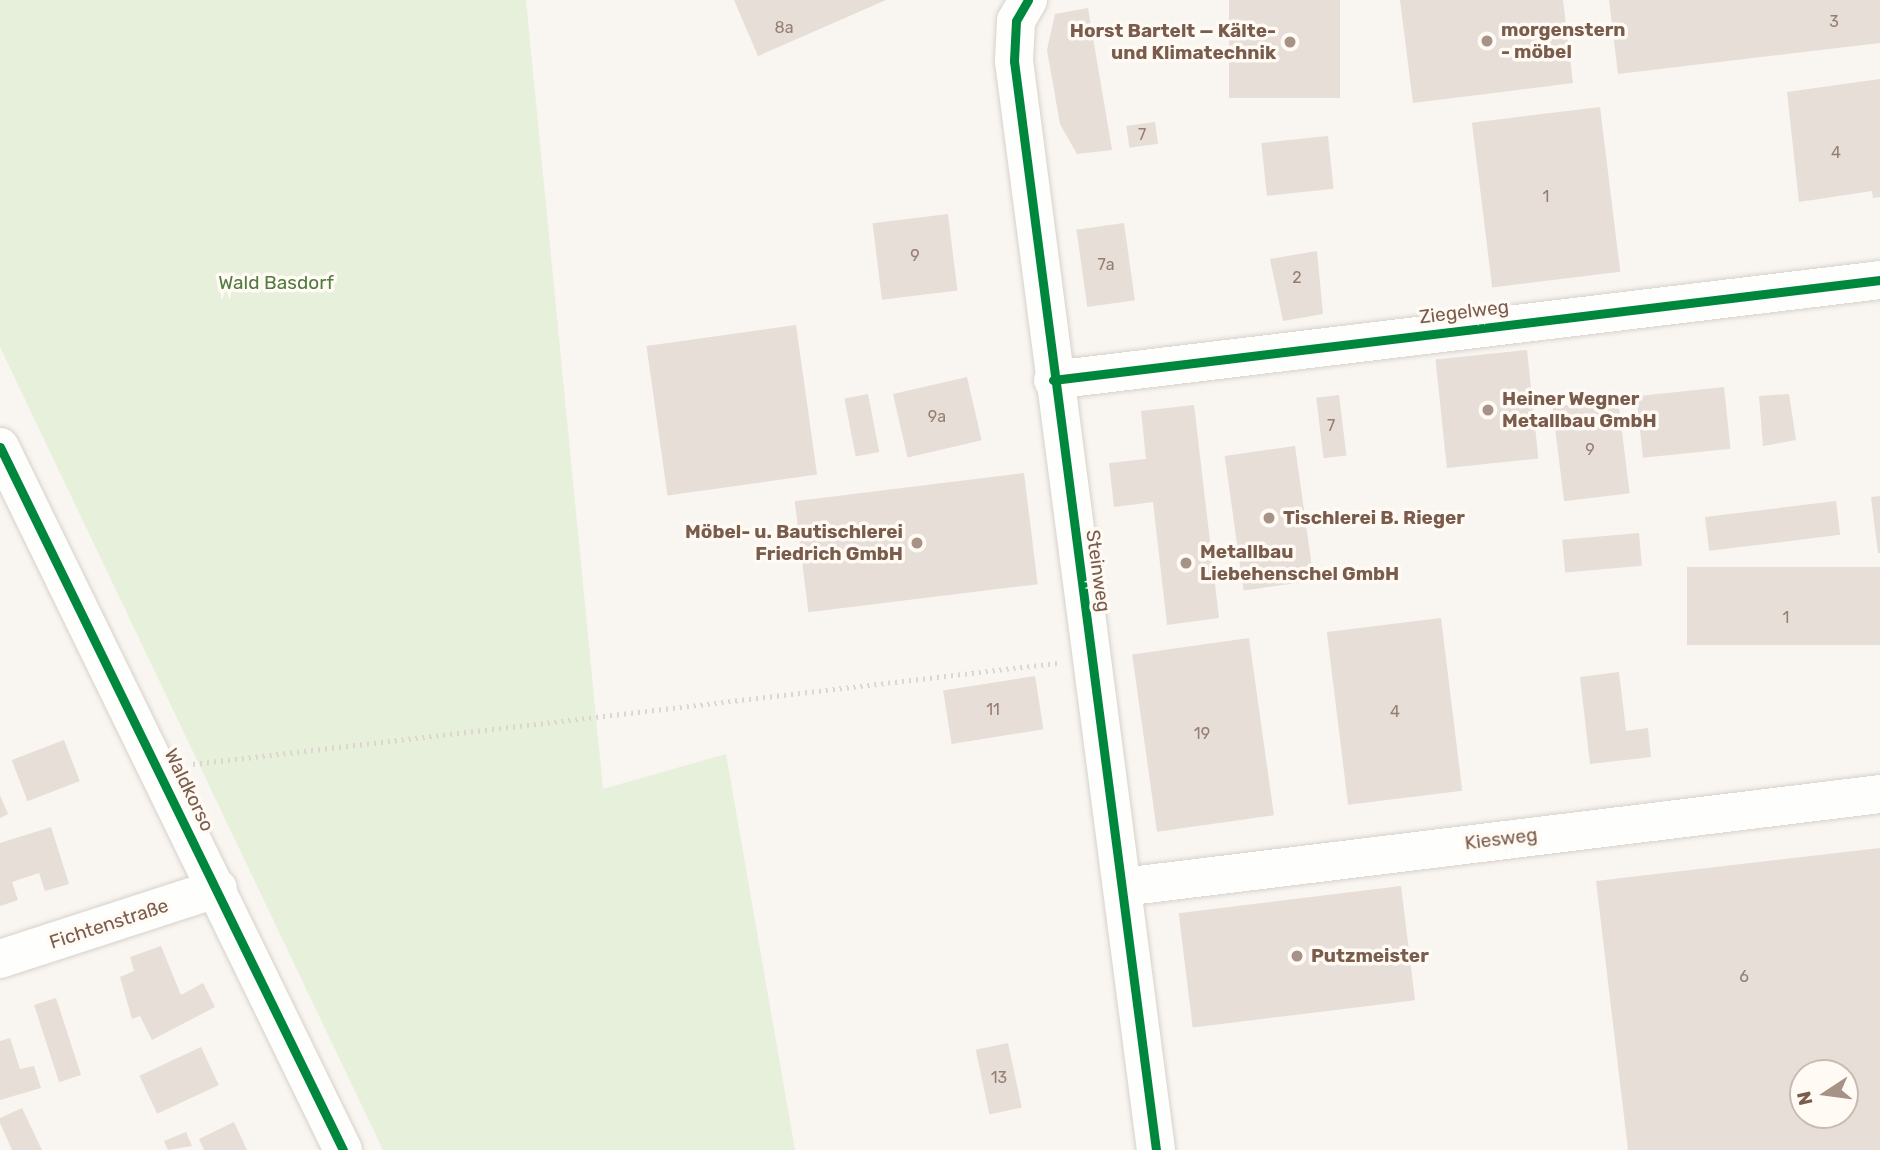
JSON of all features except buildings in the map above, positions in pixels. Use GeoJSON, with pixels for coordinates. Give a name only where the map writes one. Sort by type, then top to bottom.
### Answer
{"type":"FeatureCollection","features":[{"type":"Feature","properties":{"kind":"street","name":"Steinweg"},"geometry":{"type":"LineString","coordinates":[[1028,0],[1016,21],[1014,61],[1053,380],[1123,887],[1156,1150]]}},
{"type":"Feature","properties":{"kind":"street","name":"Ziegelweg"},"geometry":{"type":"LineString","coordinates":[[1053,380],[1880,280]]}},
{"type":"Feature","properties":{"kind":"street","name":"Waldkorso"},"geometry":{"type":"LineString","coordinates":[[0,447],[163,775],[343,1150]]}},
{"type":"Feature","properties":{"kind":"street","name":"Kiesweg"},"geometry":{"type":"LineString","coordinates":[[1123,887],[1880,794]]}},
{"type":"Feature","properties":{"kind":"street","name":"Fichtenstraße"},"geometry":{"type":"LineString","coordinates":[[0,959],[218,888]]}},
{"type":"Feature","properties":{"kind":"path"},"geometry":{"type":"LineString","coordinates":[[163,775],[200,763],[1092,659]]}},
{"type":"Feature","properties":{"kind":"green space","name":"Wald Basdorf"},"geometry":{"type":"Polygon","coordinates":[[[0,0],[526,0],[603,789],[726,754],[795,1150],[383,1150],[0,347],[0,0]]]}},
{"type":"Feature","properties":{"kind":"cycle path"},"geometry":{"type":"LineString","coordinates":[[1028,0],[1016,21],[1014,61],[1156,1150]]}},
{"type":"Feature","properties":{"kind":"cycle path"},"geometry":{"type":"LineString","coordinates":[[1053,380],[1880,280]]}},
{"type":"Feature","properties":{"kind":"cycle path"},"geometry":{"type":"LineString","coordinates":[[0,447],[343,1150]]}},
{"type":"Feature","properties":{"kind":"place","name":"morgenstern - möbel"},"geometry":{"type":"Point","coordinates":[1487,41]}},
{"type":"Feature","properties":{"kind":"place","name":"Horst Bartelt — Kälte- und Klimatechnik"},"geometry":{"type":"Point","coordinates":[1290,42]}},
{"type":"Feature","properties":{"kind":"place","name":"Heiner Wegner Metallbau GmbH"},"geometry":{"type":"Point","coordinates":[1488,410]}},
{"type":"Feature","properties":{"kind":"place","name":"Tischlerei B. Rieger"},"geometry":{"type":"Point","coordinates":[1269,518]}},
{"type":"Feature","properties":{"kind":"place","name":"Möbel- u. Bautischlerei Friedrich GmbH"},"geometry":{"type":"Point","coordinates":[917,543]}},
{"type":"Feature","properties":{"kind":"place","name":"Metallbau Liebehenschel GmbH"},"geometry":{"type":"Point","coordinates":[1186,563]}},
{"type":"Feature","properties":{"kind":"place","name":"Putzmeister"},"geometry":{"type":"Point","coordinates":[1297,956]}}]}
